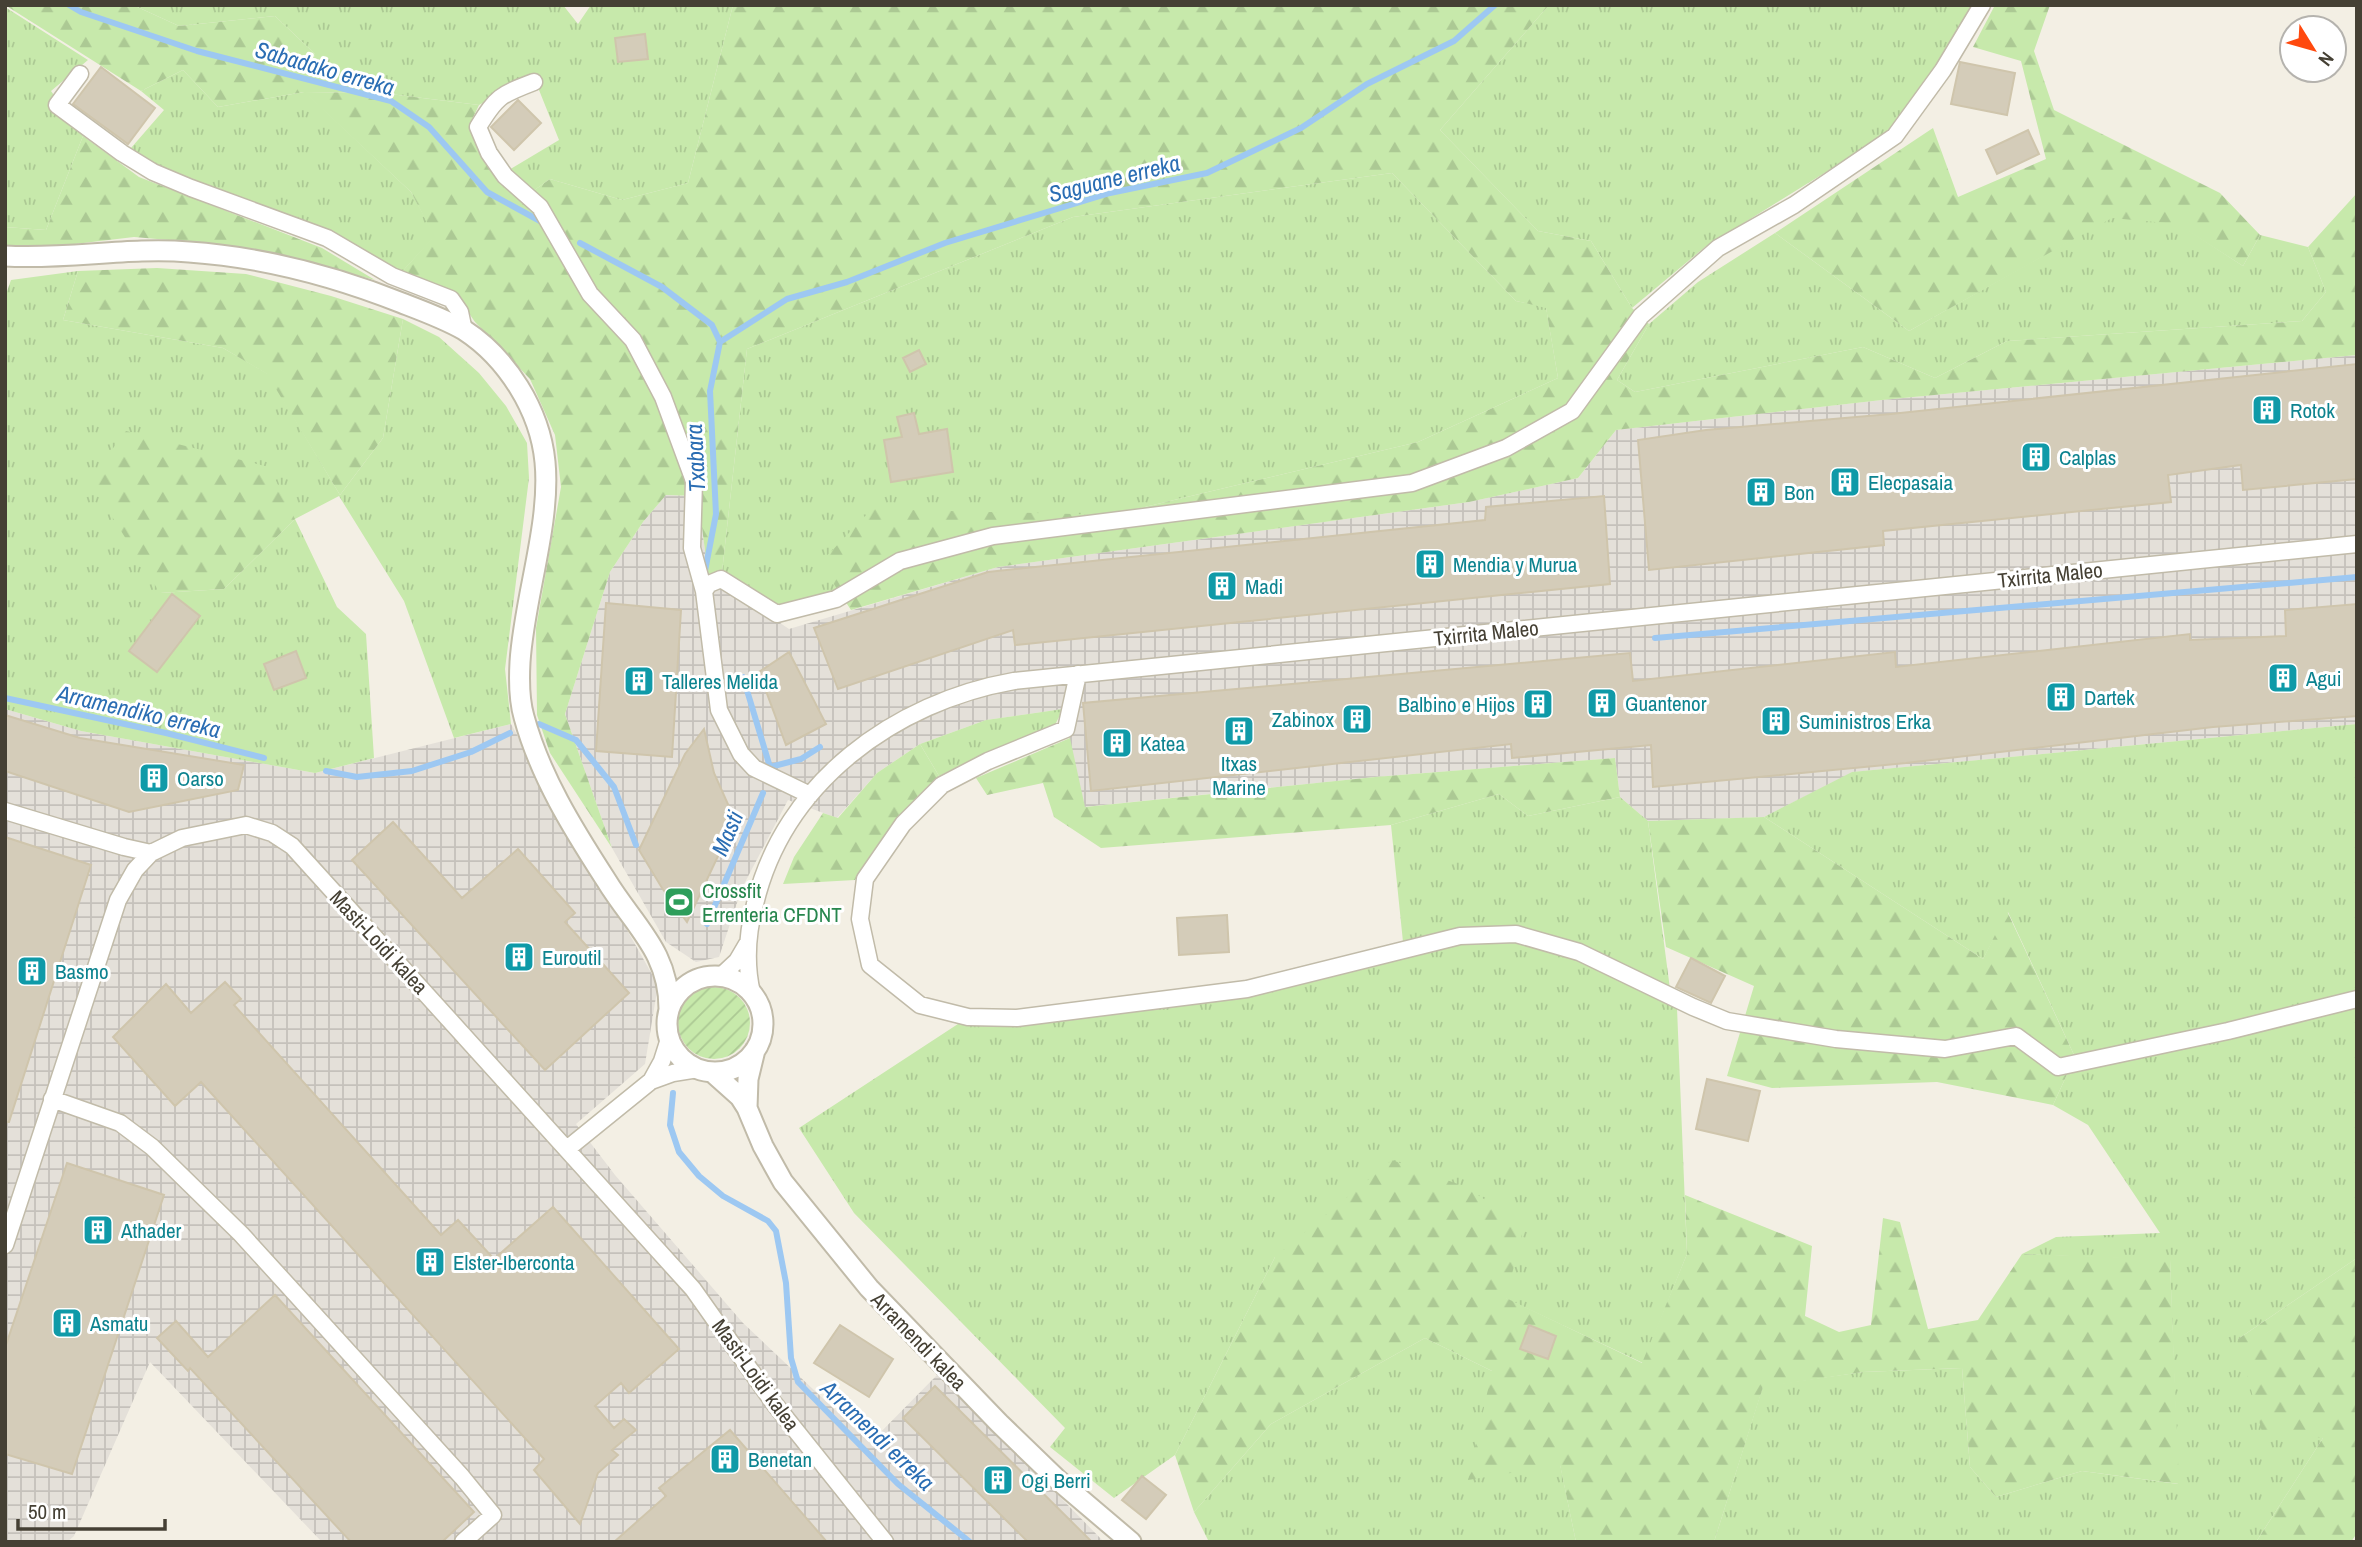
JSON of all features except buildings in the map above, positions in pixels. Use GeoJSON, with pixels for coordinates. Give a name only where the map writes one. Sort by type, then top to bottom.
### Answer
{"type":"FeatureCollection","features":[{"type":"Feature","properties":{"kind":"street"},"geometry":{"type":"LineString","coordinates":[[704,591],[709,584],[721,579],[777,614],[836,599],[900,561],[993,536],[1412,483],[1506,448],[1572,411],[1641,316],[1718,248],[1794,205],[1895,136],[1944,70],[1982,5]]}},
{"type":"Feature","properties":{"kind":"street"},"geometry":{"type":"LineString","coordinates":[[80,75],[57,105],[122,153],[153,172],[191,188],[327,238],[392,276],[451,299],[460,312],[464,331]]}},
{"type":"Feature","properties":{"kind":"street"},"geometry":{"type":"LineString","coordinates":[[534,82],[510,91],[494,101],[478,127],[489,153],[505,176],[540,206],[590,294],[633,340],[663,397],[694,481],[692,548],[704,591],[719,710],[741,754],[754,768],[810,796]]}},
{"type":"Feature","properties":{"kind":"street"},"geometry":{"type":"LineString","coordinates":[[5,256],[188,251],[270,262],[342,282],[431,314],[464,331],[494,355],[519,386],[535,420],[545,461],[544,505],[522,640],[520,676],[522,712],[533,749],[550,785],[606,881],[654,947],[674,964],[698,978]]}},
{"type":"Feature","properties":{"kind":"street","name":"Txirrita Maleo"},"geometry":{"type":"LineString","coordinates":[[752,993],[748,969],[748,941],[759,885],[769,858],[783,833],[810,796],[837,766],[882,731],[932,704],[986,686],[1078,674],[2357,544]]}},
{"type":"Feature","properties":{"kind":"street"},"geometry":{"type":"LineString","coordinates":[[1078,674],[1066,729],[988,761],[942,785],[903,824],[865,879],[860,919],[870,965],[920,1006],[968,1017],[1017,1018],[1247,989],[1460,936],[1491,934],[1516,934],[1578,953],[1727,1021],[1836,1039],[1945,1049],[2016,1036],[2058,1067],[2228,1031],[2357,999]]}},
{"type":"Feature","properties":{"kind":"street"},"geometry":{"type":"LineString","coordinates":[[5,811],[151,853]]}},
{"type":"Feature","properties":{"kind":"street","name":"Masti-Loidi kalea"},"geometry":{"type":"LineString","coordinates":[[5,1245],[118,900],[135,870],[151,853],[182,838],[246,825],[272,832],[292,846],[693,1289],[773,1402],[885,1542]]}},
{"type":"Feature","properties":{"kind":"street","name":"Txirrita Maleo"},"geometry":{"type":"LineString","coordinates":[[721,976],[737,961],[748,941]]}},
{"type":"Feature","properties":{"kind":"street"},"geometry":{"type":"LineString","coordinates":[[654,947],[666,977],[669,1039],[680,1057],[731,1088],[747,1108]]}},
{"type":"Feature","properties":{"kind":"street"},"geometry":{"type":"LineString","coordinates":[[669,1009],[685,985],[698,978],[721,976],[744,984],[752,993],[760,1006],[763,1021],[748,1079],[747,1108]]}},
{"type":"Feature","properties":{"kind":"street"},"geometry":{"type":"LineString","coordinates":[[651,1081],[662,1061],[669,1039]]}},
{"type":"Feature","properties":{"kind":"street"},"geometry":{"type":"LineString","coordinates":[[567,1149],[651,1081],[673,1073],[728,1070],[743,1062],[755,1050]]}},
{"type":"Feature","properties":{"kind":"street"},"geometry":{"type":"LineString","coordinates":[[52,1099],[120,1124],[152,1147],[241,1234],[462,1477],[493,1515],[463,1542]]}},
{"type":"Feature","properties":{"kind":"street","name":"Arramendi kalea"},"geometry":{"type":"LineString","coordinates":[[747,1108],[763,1146],[783,1182],[869,1288],[971,1395],[1058,1480],[1130,1542]]}},
{"type":"Feature","properties":{"kind":"shaded area"},"geometry":{"type":"Polygon","coordinates":[[[2357,355],[2357,724],[1853,772],[1764,817],[1648,821],[1620,797],[1615,758],[1375,777],[1084,807],[1063,709],[986,720],[920,744],[877,773],[837,818],[788,800],[742,888],[719,957],[696,962],[666,942],[612,848],[565,714],[610,572],[643,522],[666,495],[698,496],[708,574],[789,629],[998,567],[1469,502],[1578,478],[1616,430],[1882,400],[2357,355]]]}},
{"type":"Feature","properties":{"kind":"shaded area"},"geometry":{"type":"Polygon","coordinates":[[[5,709],[81,731],[315,773],[511,724],[658,985],[645,1064],[576,1124],[615,1175],[743,1323],[870,1443],[939,1373],[1104,1542],[322,1542],[150,1362],[74,1536],[67,1542],[5,1542],[5,709]]]}},
{"type":"Feature","properties":{"kind":"green space"},"geometry":{"type":"Polygon","coordinates":[[[5,5],[133,5],[179,26],[275,16],[315,54],[305,92],[382,93],[479,105],[469,126],[497,177],[523,198],[550,179],[622,200],[688,183],[733,5],[1549,5],[1440,130],[1538,231],[1591,241],[1632,308],[1649,324],[1617,380],[1635,392],[1863,347],[1935,378],[2007,341],[2302,321],[2326,292],[2308,247],[2357,193],[2357,355],[1882,400],[1616,430],[1578,478],[1469,502],[998,567],[851,610],[820,563],[872,509],[1111,515],[1418,442],[1558,378],[1546,308],[1516,301],[1392,173],[1073,217],[747,349],[722,572],[708,574],[698,496],[666,495],[643,522],[610,572],[565,714],[612,848],[550,753],[537,715],[536,628],[561,487],[555,435],[530,379],[475,322],[455,293],[400,274],[434,236],[411,192],[304,92],[218,107],[183,70],[141,91],[5,5]]]}},
{"type":"Feature","properties":{"kind":"green space"},"geometry":{"type":"Polygon","coordinates":[[[133,5],[563,5],[578,24],[591,5],[733,5],[688,183],[622,200],[550,179],[522,199],[497,177],[559,140],[533,75],[479,105],[382,93],[305,92],[411,192],[435,236],[400,274],[169,172],[131,148],[164,110],[141,91],[183,70],[218,107],[304,92],[315,54],[275,16],[179,26],[133,5]]]}},
{"type":"Feature","properties":{"kind":"green space"},"geometry":{"type":"Polygon","coordinates":[[[1549,5],[1975,5],[1949,48],[1889,133],[1705,247],[1632,308],[1591,241],[1538,231],[1440,130],[1549,5]]]}},
{"type":"Feature","properties":{"kind":"green space"},"geometry":{"type":"Polygon","coordinates":[[[1995,5],[2050,5],[2034,51],[2054,110],[2220,193],[2260,235],[2243,266],[2177,224],[2112,218],[1909,331],[1775,233],[1933,128],[1958,197],[2046,159],[2021,61],[1973,47],[1995,5]]]}},
{"type":"Feature","properties":{"kind":"green space"},"geometry":{"type":"Polygon","coordinates":[[[5,7],[88,60],[51,91],[83,136],[46,230],[5,227],[5,7]]]}},
{"type":"Feature","properties":{"kind":"green space"},"geometry":{"type":"Polygon","coordinates":[[[83,136],[139,177],[322,248],[375,280],[290,258],[203,243],[134,237],[41,248],[5,247],[5,227],[46,230],[83,136]]]}},
{"type":"Feature","properties":{"kind":"green space"},"geometry":{"type":"Polygon","coordinates":[[[1392,173],[1516,301],[1546,307],[1558,378],[1418,442],[1111,515],[800,602],[779,605],[722,572],[747,349],[1073,217],[1392,173]]]}},
{"type":"Feature","properties":{"kind":"green space"},"geometry":{"type":"Polygon","coordinates":[[[2112,217],[2177,223],[2243,266],[2260,235],[2308,247],[2326,292],[2302,321],[2007,341],[1935,378],[1863,347],[1635,392],[1617,380],[1649,324],[1698,282],[1775,233],[1909,331],[2112,217]]]}},
{"type":"Feature","properties":{"kind":"green space"},"geometry":{"type":"Polygon","coordinates":[[[157,268],[246,274],[331,296],[403,319],[383,438],[340,495],[267,374],[223,348],[63,320],[78,271],[157,268]]]}},
{"type":"Feature","properties":{"kind":"green space"},"geometry":{"type":"Polygon","coordinates":[[[78,271],[63,320],[223,348],[268,374],[340,495],[383,438],[403,319],[439,337],[479,373],[506,406],[527,443],[529,478],[505,669],[511,724],[454,738],[404,601],[339,496],[295,519],[337,607],[366,634],[374,758],[315,773],[81,731],[5,709],[5,297],[11,280],[78,271]],[[295,519],[160,593],[224,589],[295,519]]]}},
{"type":"Feature","properties":{"kind":"green space"},"geometry":{"type":"Polygon","coordinates":[[[126,431],[269,467],[295,519],[224,589],[160,593],[89,480],[126,431]]]}},
{"type":"Feature","properties":{"kind":"green space"},"geometry":{"type":"Polygon","coordinates":[[[1063,709],[1054,727],[978,757],[939,776],[920,744],[986,720],[1063,709]]]}},
{"type":"Feature","properties":{"kind":"green space"},"geometry":{"type":"Polygon","coordinates":[[[2357,724],[2357,1258],[2238,1339],[2323,1438],[2256,1542],[1714,1542],[1763,1386],[1863,1372],[1962,1368],[1970,1467],[1996,1497],[2082,1471],[2178,1484],[2170,1260],[2022,1254],[2056,1237],[2160,1233],[2088,1125],[2053,1105],[2075,1057],[2008,912],[1983,959],[1764,817],[1852,772],[2357,724]]]}},
{"type":"Feature","properties":{"kind":"green space"},"geometry":{"type":"Polygon","coordinates":[[[1070,738],[1085,807],[1375,777],[1615,758],[1620,797],[1528,816],[1499,794],[1391,825],[1101,848],[1054,817],[1043,783],[987,795],[976,778],[1070,738]]]}},
{"type":"Feature","properties":{"kind":"green space"},"geometry":{"type":"Polygon","coordinates":[[[920,744],[939,776],[893,825],[855,880],[783,884],[794,857],[823,813],[838,818],[877,773],[920,744]]]}},
{"type":"Feature","properties":{"kind":"green space"},"geometry":{"type":"Polygon","coordinates":[[[1499,794],[1528,816],[1620,797],[1648,821],[1670,989],[1518,928],[1403,942],[1391,825],[1499,794]]]}},
{"type":"Feature","properties":{"kind":"green space"},"geometry":{"type":"Polygon","coordinates":[[[1764,817],[1983,959],[2007,911],[2075,1057],[2053,1105],[1937,1082],[1772,1088],[1727,1076],[1754,986],[1666,947],[1648,821],[1764,817]]]}},
{"type":"Feature","properties":{"kind":"green space"},"geometry":{"type":"Polygon","coordinates":[[[1515,940],[1578,959],[1677,1008],[1687,1254],[1643,1363],[1505,1298],[1275,1257],[1175,1455],[1114,1498],[1050,1447],[1065,1428],[854,1213],[799,1128],[961,1022],[1011,1027],[1248,994],[1462,944],[1515,940]]]}},
{"type":"Feature","properties":{"kind":"green space"},"geometry":{"type":"Polygon","coordinates":[[[721,987],[740,997],[748,1009],[748,1037],[740,1049],[728,1057],[707,1059],[688,1049],[680,1037],[678,1016],[688,997],[700,989],[721,987]]]}},
{"type":"Feature","properties":{"kind":"green space"},"geometry":{"type":"Polygon","coordinates":[[[1392,1160],[1466,1187],[1524,1226],[1506,1298],[1642,1363],[1687,1254],[1685,1195],[1812,1246],[1805,1316],[1839,1332],[1871,1325],[1883,1218],[1900,1222],[1928,1329],[1978,1320],[2022,1254],[2170,1259],[2179,1484],[2082,1471],[1996,1497],[1970,1467],[1962,1368],[1863,1372],[1763,1387],[1714,1542],[1576,1542],[1560,1465],[1468,1480],[1492,1371],[1425,1338],[1271,1424],[1194,1512],[1175,1455],[1275,1257],[1392,1160]]]}},
{"type":"Feature","properties":{"kind":"green space"},"geometry":{"type":"Polygon","coordinates":[[[2357,1258],[2357,1533],[2351,1542],[2256,1542],[2323,1438],[2262,1432],[2238,1339],[2357,1258]]]}},
{"type":"Feature","properties":{"kind":"green space"},"geometry":{"type":"Polygon","coordinates":[[[1425,1338],[1492,1371],[1560,1464],[1576,1542],[1209,1542],[1194,1512],[1271,1424],[1425,1338]]]}},
{"type":"Feature","properties":{"kind":"waterway","name":"Sabadako erreka"},"geometry":{"type":"LineString","coordinates":[[69,5],[81,12],[197,51],[391,101],[429,127],[487,192],[540,221]]}},
{"type":"Feature","properties":{"kind":"waterway","name":"Saguane erreka"},"geometry":{"type":"LineString","coordinates":[[720,342],[787,299],[847,282],[945,243],[1110,193],[1207,173],[1301,128],[1367,84],[1454,41],[1495,5]]}},
{"type":"Feature","properties":{"kind":"waterway","name":"Sabadako erreka"},"geometry":{"type":"LineString","coordinates":[[580,243],[662,287],[712,325],[720,342]]}},
{"type":"Feature","properties":{"kind":"waterway","name":"Txabara"},"geometry":{"type":"LineString","coordinates":[[705,571],[716,514],[710,391],[720,342]]}},
{"type":"Feature","properties":{"kind":"waterway"},"geometry":{"type":"LineString","coordinates":[[1655,638],[2357,577]]}},
{"type":"Feature","properties":{"kind":"waterway"},"geometry":{"type":"LineString","coordinates":[[743,677],[770,767],[801,759],[820,747]]}},
{"type":"Feature","properties":{"kind":"waterway","name":"Arramendiko erreka"},"geometry":{"type":"LineString","coordinates":[[5,698],[166,733],[264,758]]}},
{"type":"Feature","properties":{"kind":"waterway","name":"Arramendi erreka"},"geometry":{"type":"LineString","coordinates":[[539,724],[576,740],[614,787],[636,845]]}},
{"type":"Feature","properties":{"kind":"waterway","name":"Arramendi erreka"},"geometry":{"type":"LineString","coordinates":[[326,771],[357,777],[412,771],[471,752],[510,733]]}},
{"type":"Feature","properties":{"kind":"waterway","name":"Masti"},"geometry":{"type":"LineString","coordinates":[[707,924],[763,793]]}},
{"type":"Feature","properties":{"kind":"waterway","name":"Arramendi erreka"},"geometry":{"type":"LineString","coordinates":[[673,1093],[670,1125],[679,1152],[699,1176],[723,1196],[768,1221],[776,1231],[786,1283],[791,1358],[798,1382],[898,1484],[970,1542]]}},
{"type":"Feature","properties":{"kind":"place","name":"Rotok"},"geometry":{"type":"Point","coordinates":[2267,410]}},
{"type":"Feature","properties":{"kind":"place","name":"Calplas"},"geometry":{"type":"Point","coordinates":[2036,457]}},
{"type":"Feature","properties":{"kind":"place","name":"Elecpasaia"},"geometry":{"type":"Point","coordinates":[1845,482]}},
{"type":"Feature","properties":{"kind":"place","name":"Bon"},"geometry":{"type":"Point","coordinates":[1761,492]}},
{"type":"Feature","properties":{"kind":"place","name":"Mendia y Murua"},"geometry":{"type":"Point","coordinates":[1430,564]}},
{"type":"Feature","properties":{"kind":"place","name":"Madi"},"geometry":{"type":"Point","coordinates":[1222,586]}},
{"type":"Feature","properties":{"kind":"place","name":"Agui"},"geometry":{"type":"Point","coordinates":[2283,678]}},
{"type":"Feature","properties":{"kind":"place","name":"Talleres Melida"},"geometry":{"type":"Point","coordinates":[639,681]}},
{"type":"Feature","properties":{"kind":"place","name":"Dartek"},"geometry":{"type":"Point","coordinates":[2061,697]}},
{"type":"Feature","properties":{"kind":"place","name":"Guantenor"},"geometry":{"type":"Point","coordinates":[1602,703]}},
{"type":"Feature","properties":{"kind":"place","name":"Balbino e Hijos"},"geometry":{"type":"Point","coordinates":[1538,704]}},
{"type":"Feature","properties":{"kind":"place","name":"Zabinox"},"geometry":{"type":"Point","coordinates":[1357,719]}},
{"type":"Feature","properties":{"kind":"place","name":"Suministros Erka"},"geometry":{"type":"Point","coordinates":[1776,721]}},
{"type":"Feature","properties":{"kind":"place","name":"Itxas Marine"},"geometry":{"type":"Point","coordinates":[1239,731]}},
{"type":"Feature","properties":{"kind":"place","name":"Katea"},"geometry":{"type":"Point","coordinates":[1117,743]}},
{"type":"Feature","properties":{"kind":"place","name":"Oarso"},"geometry":{"type":"Point","coordinates":[154,778]}},
{"type":"Feature","properties":{"kind":"place","name":"Crossfit Errenteria CFDNT"},"geometry":{"type":"Point","coordinates":[679,902]}},
{"type":"Feature","properties":{"kind":"place","name":"Euroutil"},"geometry":{"type":"Point","coordinates":[519,957]}},
{"type":"Feature","properties":{"kind":"place","name":"Basmo"},"geometry":{"type":"Point","coordinates":[32,971]}},
{"type":"Feature","properties":{"kind":"place","name":"Athader"},"geometry":{"type":"Point","coordinates":[98,1230]}},
{"type":"Feature","properties":{"kind":"place","name":"Elster-Iberconta"},"geometry":{"type":"Point","coordinates":[430,1262]}},
{"type":"Feature","properties":{"kind":"place","name":"Asmatu"},"geometry":{"type":"Point","coordinates":[67,1323]}},
{"type":"Feature","properties":{"kind":"place","name":"Benetan"},"geometry":{"type":"Point","coordinates":[725,1459]}},
{"type":"Feature","properties":{"kind":"place","name":"Ogi Berri"},"geometry":{"type":"Point","coordinates":[998,1480]}}]}
